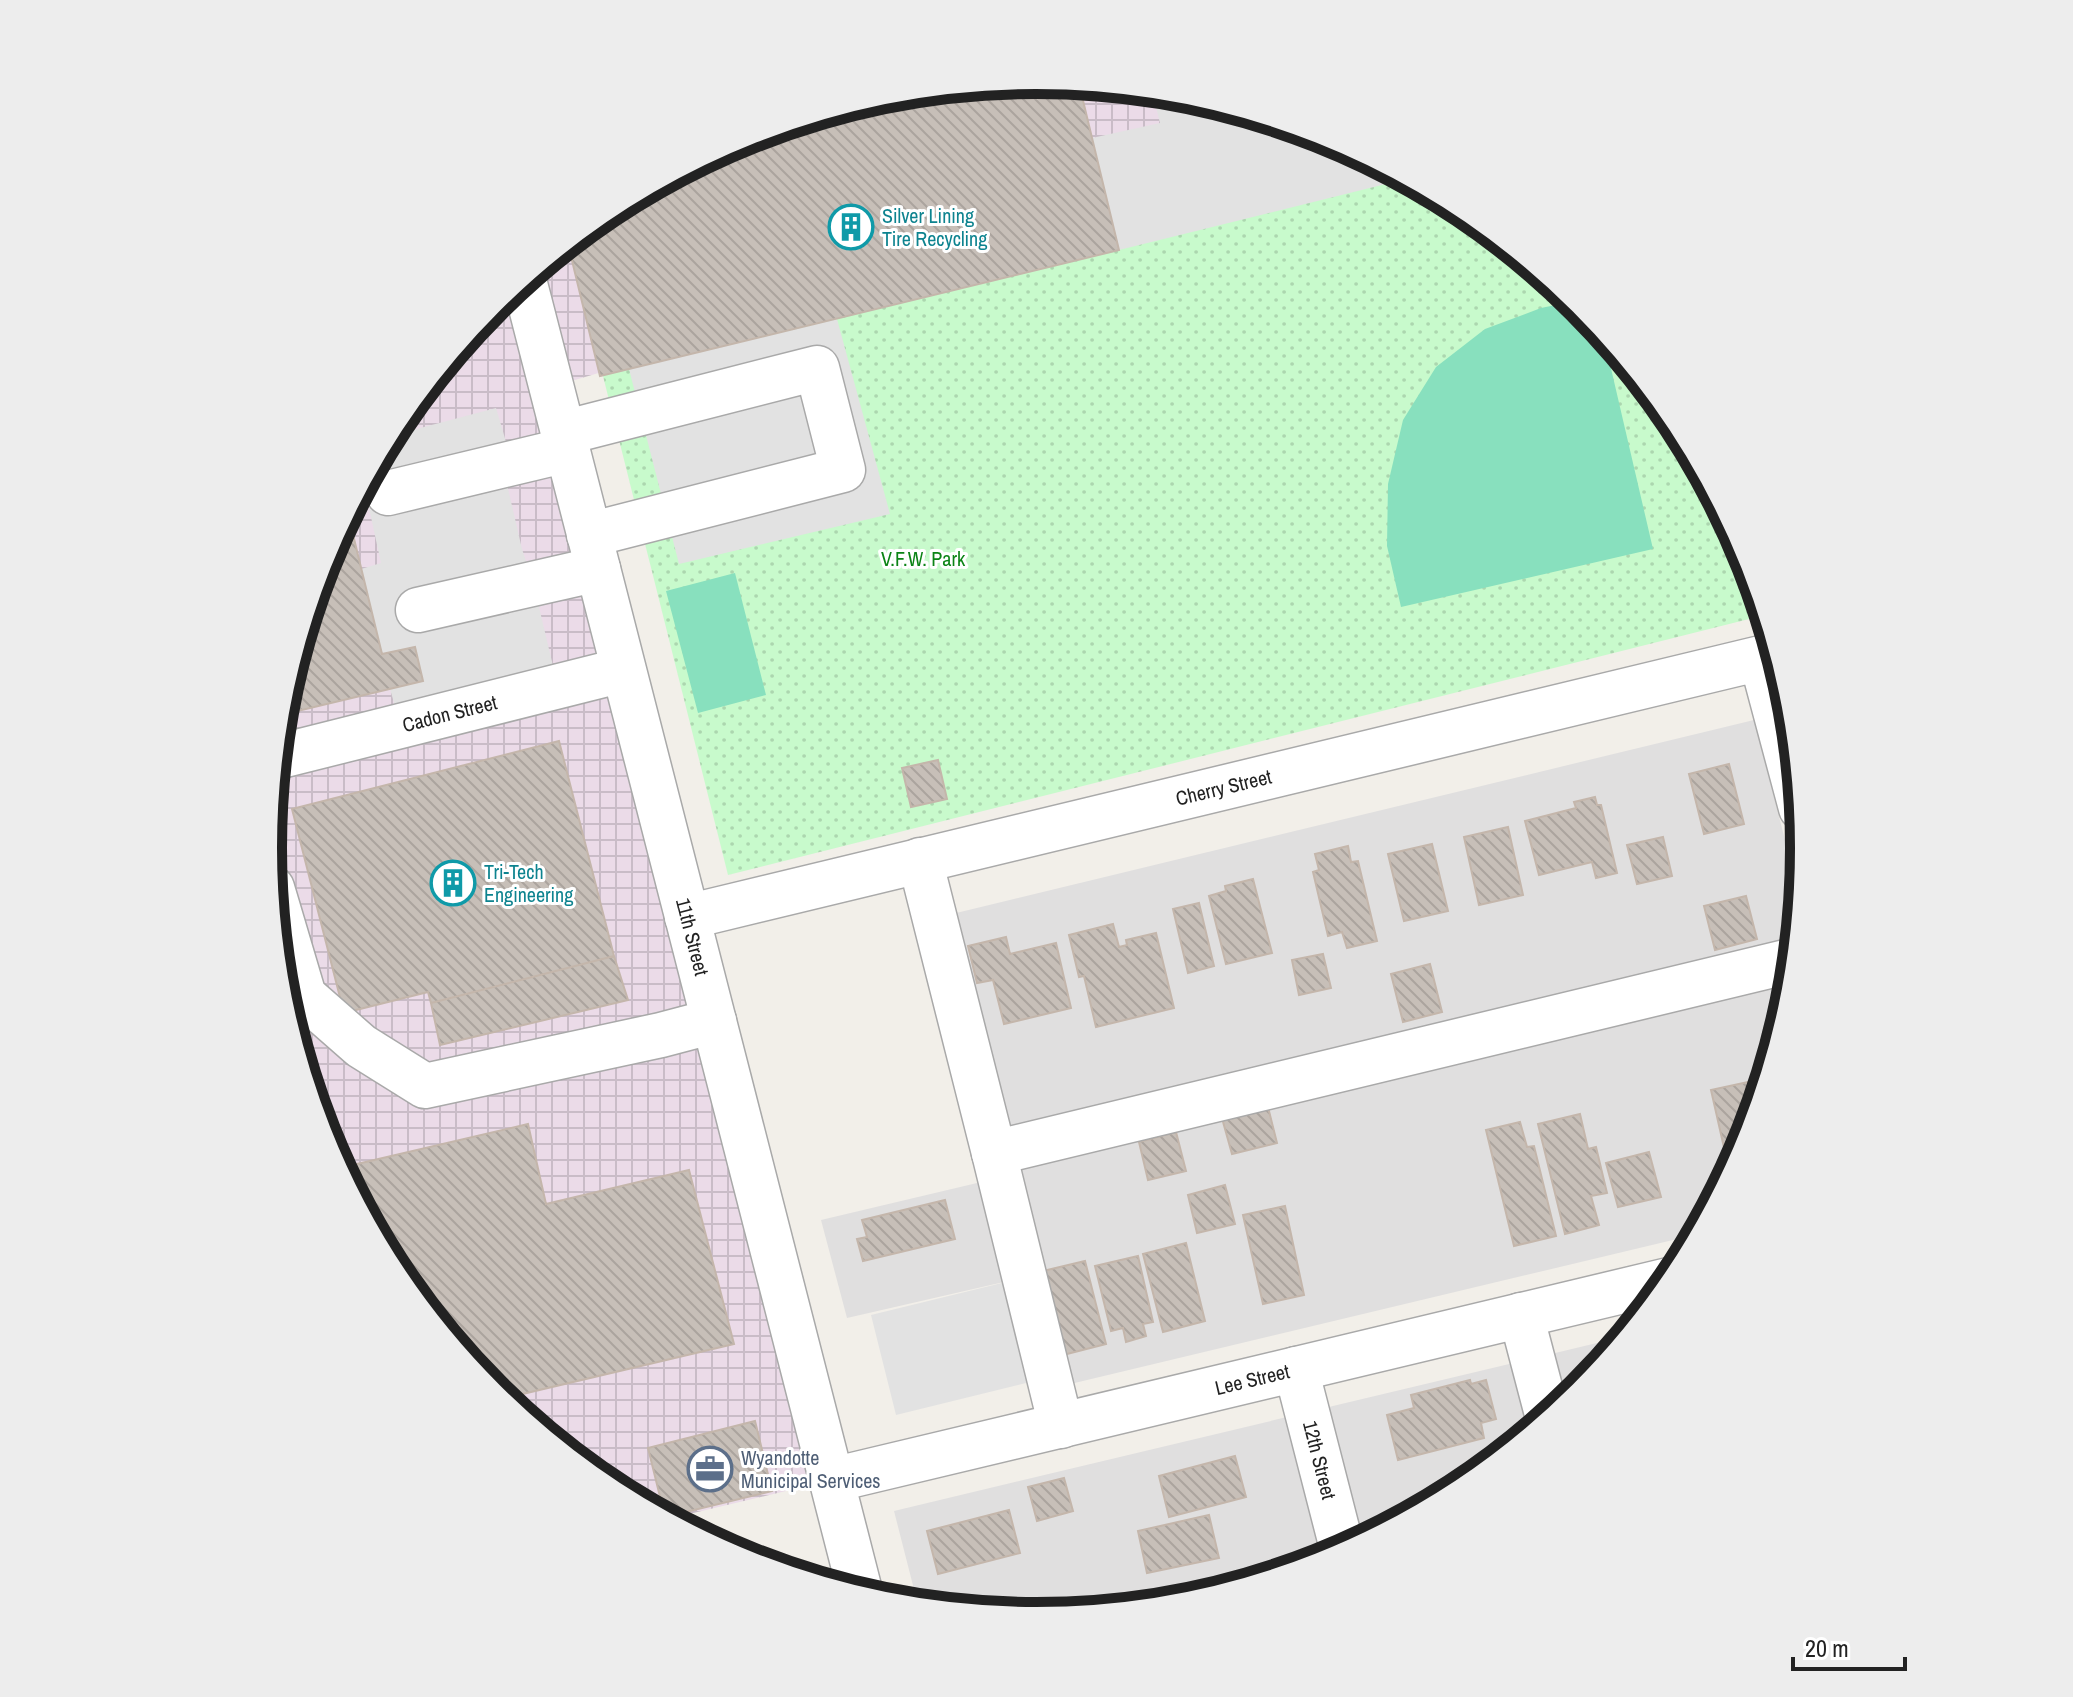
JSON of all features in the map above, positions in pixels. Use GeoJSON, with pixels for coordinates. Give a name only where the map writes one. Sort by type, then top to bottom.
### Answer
{"type":"FeatureCollection","features":[{"type":"Feature","properties":{"kind":"street","name":"11th Street"},"geometry":{"type":"LineString","coordinates":[[527,292],[858,1581]]}},
{"type":"Feature","properties":{"kind":"street"},"geometry":{"type":"LineString","coordinates":[[388,493],[817,368],[843,470],[418,610]]}},
{"type":"Feature","properties":{"kind":"street","name":"Cherry Street"},"geometry":{"type":"LineString","coordinates":[[687,917],[1761,658],[1784,745]]}},
{"type":"Feature","properties":{"kind":"street","name":"Cadon Street"},"geometry":{"type":"LineString","coordinates":[[288,754],[623,670]]}},
{"type":"Feature","properties":{"kind":"street"},"geometry":{"type":"LineString","coordinates":[[920,860],[1061,1426]]}},
{"type":"Feature","properties":{"kind":"street"},"geometry":{"type":"LineString","coordinates":[[287,940],[304,996],[361,1046],[425,1086],[714,1021]]}},
{"type":"Feature","properties":{"kind":"street"},"geometry":{"type":"LineString","coordinates":[[994,1153],[1782,963]]}},
{"type":"Feature","properties":{"kind":"street","name":"Lee Street"},"geometry":{"type":"LineString","coordinates":[[832,1480],[1653,1284]]}},
{"type":"Feature","properties":{"kind":"street"},"geometry":{"type":"LineString","coordinates":[[1521,1315],[1545,1406]]}},
{"type":"Feature","properties":{"kind":"street","name":"12th Street"},"geometry":{"type":"LineString","coordinates":[[1296,1369],[1340,1539]]}},
{"type":"Feature","properties":{"kind":"shaded area"},"geometry":{"type":"Polygon","coordinates":[[[1036,94],[1135,100],[1184,108],[1279,134],[1325,151],[1385,180],[551,387],[832,1480],[684,1515],[659,1502],[577,1447],[503,1382],[438,1308],[383,1226],[339,1137],[322,1091],[296,996],[288,947],[282,848],[288,750],[296,701],[322,606],[339,560],[383,471],[409,429],[469,351],[539,281],[577,250],[659,195],[703,172],[748,151],[841,120],[889,108],[987,96],[1036,94]]]}},
{"type":"Feature","properties":{"kind":"shaded area"},"geometry":{"type":"Polygon","coordinates":[[[1155,103],[1232,120],[1325,151],[1391,183],[1119,250],[1092,138],[1160,123],[1155,103]]]}},
{"type":"Feature","properties":{"kind":"shaded area"},"geometry":{"type":"Polygon","coordinates":[[[837,319],[890,514],[679,564],[629,369],[837,319]]]}},
{"type":"Feature","properties":{"kind":"shaded area"},"geometry":{"type":"Polygon","coordinates":[[[496,408],[515,472],[506,480],[522,549],[549,603],[539,607],[553,666],[395,706],[390,689],[423,681],[415,647],[382,654],[361,569],[381,563],[367,501],[408,431],[496,408]]]}},
{"type":"Feature","properties":{"kind":"shaded area"},"geometry":{"type":"Polygon","coordinates":[[[1754,720],[1790,861],[1785,947],[1765,1044],[1734,1137],[1683,1238],[1062,1386],[1034,1275],[847,1318],[821,1220],[1015,1174],[948,915],[1754,720]]]}},
{"type":"Feature","properties":{"kind":"shaded area"},"geometry":{"type":"Polygon","coordinates":[[[1010,1281],[1034,1381],[896,1415],[871,1315],[1010,1281]]]}},
{"type":"Feature","properties":{"kind":"shaded area"},"geometry":{"type":"Polygon","coordinates":[[[1609,1340],[1534,1416],[1456,1476],[1414,1502],[1325,1546],[1279,1563],[1184,1589],[1135,1597],[1036,1603],[915,1593],[894,1511],[1609,1340]]]}},
{"type":"Feature","properties":{"kind":"green space","name":"V.F.W. Park"},"geometry":{"type":"Polygon","coordinates":[[[1385,180],[1456,221],[1496,250],[1534,281],[1604,351],[1664,429],[1690,471],[1734,560],[1754,618],[728,875],[602,372],[1385,180]]]}},
{"type":"Feature","properties":{"kind":"green space"},"geometry":{"type":"Polygon","coordinates":[[[1559,304],[1608,356],[1653,549],[1401,607],[1387,546],[1388,484],[1403,420],[1436,367],[1485,329],[1559,304]]]}},
{"type":"Feature","properties":{"kind":"green space"},"geometry":{"type":"Polygon","coordinates":[[[735,573],[766,695],[698,713],[666,591],[735,573]]]}},
{"type":"Feature","properties":{"kind":"building","name":"Silver Lining Tire Recycling"},"geometry":{"type":"Polygon","coordinates":[[[987,96],[1082,96],[1119,250],[600,376],[571,255],[659,195],[748,151],[794,134],[889,108],[987,96]]]}},
{"type":"Feature","properties":{"kind":"building"},"geometry":{"type":"Polygon","coordinates":[[[352,532],[382,654],[415,647],[423,681],[294,712],[322,606],[352,532]]]}},
{"type":"Feature","properties":{"kind":"building","name":"Tri-Tech Engineering"},"geometry":{"type":"Polygon","coordinates":[[[559,741],[614,956],[431,1003],[428,992],[344,1013],[292,809],[559,741]]]}},
{"type":"Feature","properties":{"kind":"building"},"geometry":{"type":"Polygon","coordinates":[[[938,760],[947,799],[911,807],[902,768],[938,760]]]}},
{"type":"Feature","properties":{"kind":"building"},"geometry":{"type":"Polygon","coordinates":[[[1729,764],[1744,824],[1704,834],[1689,774],[1729,764]]]}},
{"type":"Feature","properties":{"kind":"building"},"geometry":{"type":"Polygon","coordinates":[[[1595,797],[1597,805],[1601,805],[1617,873],[1596,878],[1592,862],[1539,875],[1525,821],[1576,808],[1574,802],[1595,797]]]}},
{"type":"Feature","properties":{"kind":"building"},"geometry":{"type":"Polygon","coordinates":[[[1508,827],[1523,895],[1479,905],[1464,837],[1508,827]]]}},
{"type":"Feature","properties":{"kind":"building"},"geometry":{"type":"Polygon","coordinates":[[[1663,837],[1672,876],[1637,884],[1627,845],[1663,837]]]}},
{"type":"Feature","properties":{"kind":"building"},"geometry":{"type":"Polygon","coordinates":[[[1432,844],[1448,911],[1404,921],[1388,854],[1432,844]]]}},
{"type":"Feature","properties":{"kind":"building"},"geometry":{"type":"Polygon","coordinates":[[[1348,846],[1351,862],[1358,861],[1377,941],[1347,948],[1342,932],[1328,936],[1313,872],[1319,870],[1315,854],[1348,846]]]}},
{"type":"Feature","properties":{"kind":"building"},"geometry":{"type":"Polygon","coordinates":[[[1253,879],[1272,953],[1226,964],[1209,896],[1226,891],[1225,886],[1253,879]]]}},
{"type":"Feature","properties":{"kind":"building"},"geometry":{"type":"Polygon","coordinates":[[[1746,896],[1757,939],[1715,950],[1704,906],[1746,896]]]}},
{"type":"Feature","properties":{"kind":"building"},"geometry":{"type":"Polygon","coordinates":[[[1199,903],[1214,966],[1188,973],[1173,909],[1199,903]]]}},
{"type":"Feature","properties":{"kind":"building"},"geometry":{"type":"Polygon","coordinates":[[[1113,924],[1119,947],[1127,945],[1126,940],[1156,933],[1174,1008],[1096,1027],[1084,976],[1079,977],[1069,935],[1113,924]]]}},
{"type":"Feature","properties":{"kind":"building"},"geometry":{"type":"Polygon","coordinates":[[[1006,937],[1010,954],[1056,943],[1071,1008],[1004,1024],[993,980],[977,983],[968,946],[1006,937]]]}},
{"type":"Feature","properties":{"kind":"building"},"geometry":{"type":"Polygon","coordinates":[[[1323,954],[1331,988],[1299,995],[1292,960],[1323,954]]]}},
{"type":"Feature","properties":{"kind":"building"},"geometry":{"type":"Polygon","coordinates":[[[614,956],[628,1000],[440,1045],[431,1003],[614,956]]]}},
{"type":"Feature","properties":{"kind":"building"},"geometry":{"type":"Polygon","coordinates":[[[1430,964],[1442,1012],[1403,1022],[1391,974],[1430,964]]]}},
{"type":"Feature","properties":{"kind":"building"},"geometry":{"type":"Polygon","coordinates":[[[1754,1081],[1726,1155],[1711,1090],[1754,1081]]]}},
{"type":"Feature","properties":{"kind":"building"},"geometry":{"type":"Polygon","coordinates":[[[1266,1099],[1277,1143],[1232,1154],[1220,1111],[1266,1099]]]}},
{"type":"Feature","properties":{"kind":"building"},"geometry":{"type":"Polygon","coordinates":[[[1580,1114],[1588,1149],[1596,1147],[1607,1193],[1591,1196],[1599,1225],[1565,1234],[1538,1124],[1580,1114]]]}},
{"type":"Feature","properties":{"kind":"building"},"geometry":{"type":"Polygon","coordinates":[[[1520,1122],[1527,1147],[1534,1146],[1556,1236],[1514,1246],[1486,1130],[1520,1122]]]}},
{"type":"Feature","properties":{"kind":"building"},"geometry":{"type":"Polygon","coordinates":[[[528,1124],[546,1204],[689,1170],[734,1344],[517,1395],[469,1346],[409,1268],[383,1226],[352,1165],[528,1124]]]}},
{"type":"Feature","properties":{"kind":"building"},"geometry":{"type":"Polygon","coordinates":[[[1176,1132],[1186,1171],[1148,1180],[1139,1142],[1176,1132]]]}},
{"type":"Feature","properties":{"kind":"building"},"geometry":{"type":"Polygon","coordinates":[[[1649,1152],[1661,1197],[1618,1207],[1606,1163],[1649,1152]]]}},
{"type":"Feature","properties":{"kind":"building"},"geometry":{"type":"Polygon","coordinates":[[[1225,1185],[1235,1224],[1197,1233],[1188,1195],[1225,1185]]]}},
{"type":"Feature","properties":{"kind":"building"},"geometry":{"type":"Polygon","coordinates":[[[945,1200],[955,1239],[863,1261],[857,1239],[867,1237],[862,1220],[945,1200]]]}},
{"type":"Feature","properties":{"kind":"building"},"geometry":{"type":"Polygon","coordinates":[[[1285,1206],[1304,1295],[1263,1304],[1243,1215],[1285,1206]]]}},
{"type":"Feature","properties":{"kind":"building"},"geometry":{"type":"Polygon","coordinates":[[[1186,1243],[1205,1321],[1163,1332],[1143,1254],[1186,1243]]]}},
{"type":"Feature","properties":{"kind":"building"},"geometry":{"type":"Polygon","coordinates":[[[1138,1256],[1153,1322],[1143,1324],[1146,1336],[1126,1342],[1123,1328],[1111,1331],[1095,1266],[1138,1256]]]}},
{"type":"Feature","properties":{"kind":"building"},"geometry":{"type":"Polygon","coordinates":[[[1085,1261],[1106,1344],[1063,1355],[1043,1271],[1085,1261]]]}},
{"type":"Feature","properties":{"kind":"building"},"geometry":{"type":"Polygon","coordinates":[[[1470,1380],[1471,1384],[1486,1380],[1496,1419],[1481,1423],[1484,1438],[1398,1460],[1387,1415],[1414,1408],[1411,1395],[1470,1380]]]}},
{"type":"Feature","properties":{"kind":"building","name":"Wyandotte Municipal Services"},"geometry":{"type":"Polygon","coordinates":[[[755,1421],[772,1491],[680,1513],[662,1503],[648,1448],[755,1421]]]}},
{"type":"Feature","properties":{"kind":"building"},"geometry":{"type":"Polygon","coordinates":[[[1235,1456],[1246,1497],[1169,1517],[1159,1476],[1235,1456]]]}},
{"type":"Feature","properties":{"kind":"building"},"geometry":{"type":"Polygon","coordinates":[[[1064,1478],[1073,1511],[1037,1521],[1028,1487],[1064,1478]]]}},
{"type":"Feature","properties":{"kind":"building"},"geometry":{"type":"Polygon","coordinates":[[[1009,1510],[1020,1553],[938,1574],[927,1531],[1009,1510]]]}},
{"type":"Feature","properties":{"kind":"building"},"geometry":{"type":"Polygon","coordinates":[[[1209,1515],[1219,1558],[1147,1573],[1138,1531],[1209,1515]]]}},
{"type":"Feature","properties":{"kind":"place","name":"Silver Lining Tire Recycling"},"geometry":{"type":"Point","coordinates":[851,227]}},
{"type":"Feature","properties":{"kind":"place","name":"Tri-Tech Engineering"},"geometry":{"type":"Point","coordinates":[453,883]}},
{"type":"Feature","properties":{"kind":"place","name":"Wyandotte Municipal Services"},"geometry":{"type":"Point","coordinates":[710,1469]}}]}
